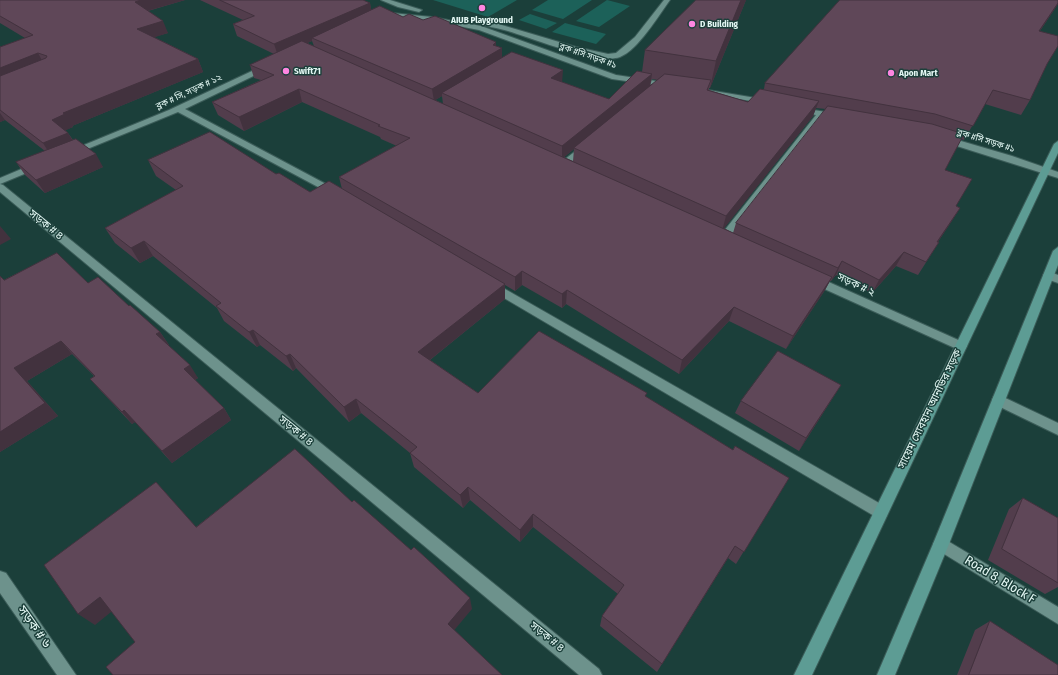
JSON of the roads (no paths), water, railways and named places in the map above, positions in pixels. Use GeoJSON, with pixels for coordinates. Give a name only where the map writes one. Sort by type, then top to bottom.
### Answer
{"type":"FeatureCollection","features":[{"type":"Feature","properties":{"kind":"street"},"geometry":{"type":"LineString","coordinates":[[384,0],[407,8],[500,25],[586,52],[608,57],[622,53],[667,0]]}},
{"type":"Feature","properties":{"kind":"street","name":"ব্লক #সি সড়ক #১"},"geometry":{"type":"LineString","coordinates":[[379,15],[432,19],[482,28],[529,49],[615,77],[675,86]]}},
{"type":"Feature","properties":{"kind":"street","name":"ব্লক # সি, সড়ক # ১২"},"geometry":{"type":"LineString","coordinates":[[64,155],[178,109],[275,63]]}},
{"type":"Feature","properties":{"kind":"street"},"geometry":{"type":"LineString","coordinates":[[648,94],[660,84]]}},
{"type":"Feature","properties":{"kind":"street"},"geometry":{"type":"LineString","coordinates":[[689,88],[776,104]]}},
{"type":"Feature","properties":{"kind":"street"},"geometry":{"type":"LineString","coordinates":[[791,107],[844,118]]}},
{"type":"Feature","properties":{"kind":"street"},"geometry":{"type":"LineString","coordinates":[[178,109],[346,199]]}},
{"type":"Feature","properties":{"kind":"street"},"geometry":{"type":"LineString","coordinates":[[724,238],[821,114]]}},
{"type":"Feature","properties":{"kind":"street","name":"ব্লক #সি সড়ক #১"},"geometry":{"type":"LineString","coordinates":[[934,136],[1058,175]]}},
{"type":"Feature","properties":{"kind":"street"},"geometry":{"type":"LineString","coordinates":[[563,165],[593,140]]}},
{"type":"Feature","properties":{"kind":"street","name":"সায়েম সোবহান আনভির সড়ক"},"geometry":{"type":"LineString","coordinates":[[803,675],[1058,144]]}},
{"type":"Feature","properties":{"kind":"street"},"geometry":{"type":"LineString","coordinates":[[0,180],[43,163]]}},
{"type":"Feature","properties":{"kind":"street","name":"সড়ক # ৪"},"geometry":{"type":"LineString","coordinates":[[0,187],[593,675]]}},
{"type":"Feature","properties":{"kind":"street"},"geometry":{"type":"LineString","coordinates":[[886,675],[999,400],[1053,277],[1058,251]]}},
{"type":"Feature","properties":{"kind":"street","name":"সড়ক # ২"},"geometry":{"type":"LineString","coordinates":[[803,274],[960,346]]}},
{"type":"Feature","properties":{"kind":"street"},"geometry":{"type":"LineString","coordinates":[[480,278],[881,512]]}},
{"type":"Feature","properties":{"kind":"street"},"geometry":{"type":"LineString","coordinates":[[999,400],[1058,428]]}},
{"type":"Feature","properties":{"kind":"street","name":"Road 8, Block F"},"geometry":{"type":"LineString","coordinates":[[941,544],[1058,616]]}},
{"type":"Feature","properties":{"kind":"street","name":"সড়ক # ৬"},"geometry":{"type":"LineString","coordinates":[[0,579],[67,675]]}},
{"type":"Feature","properties":{"kind":"place","name":"AIUB Playground"},"geometry":{"type":"Point","coordinates":[482,8]}},
{"type":"Feature","properties":{"kind":"place","name":"D Building"},"geometry":{"type":"Point","coordinates":[692,24]}},
{"type":"Feature","properties":{"kind":"place","name":"Swift71"},"geometry":{"type":"Point","coordinates":[286,71]}},
{"type":"Feature","properties":{"kind":"place","name":"Apon Mart"},"geometry":{"type":"Point","coordinates":[891,73]}}]}
